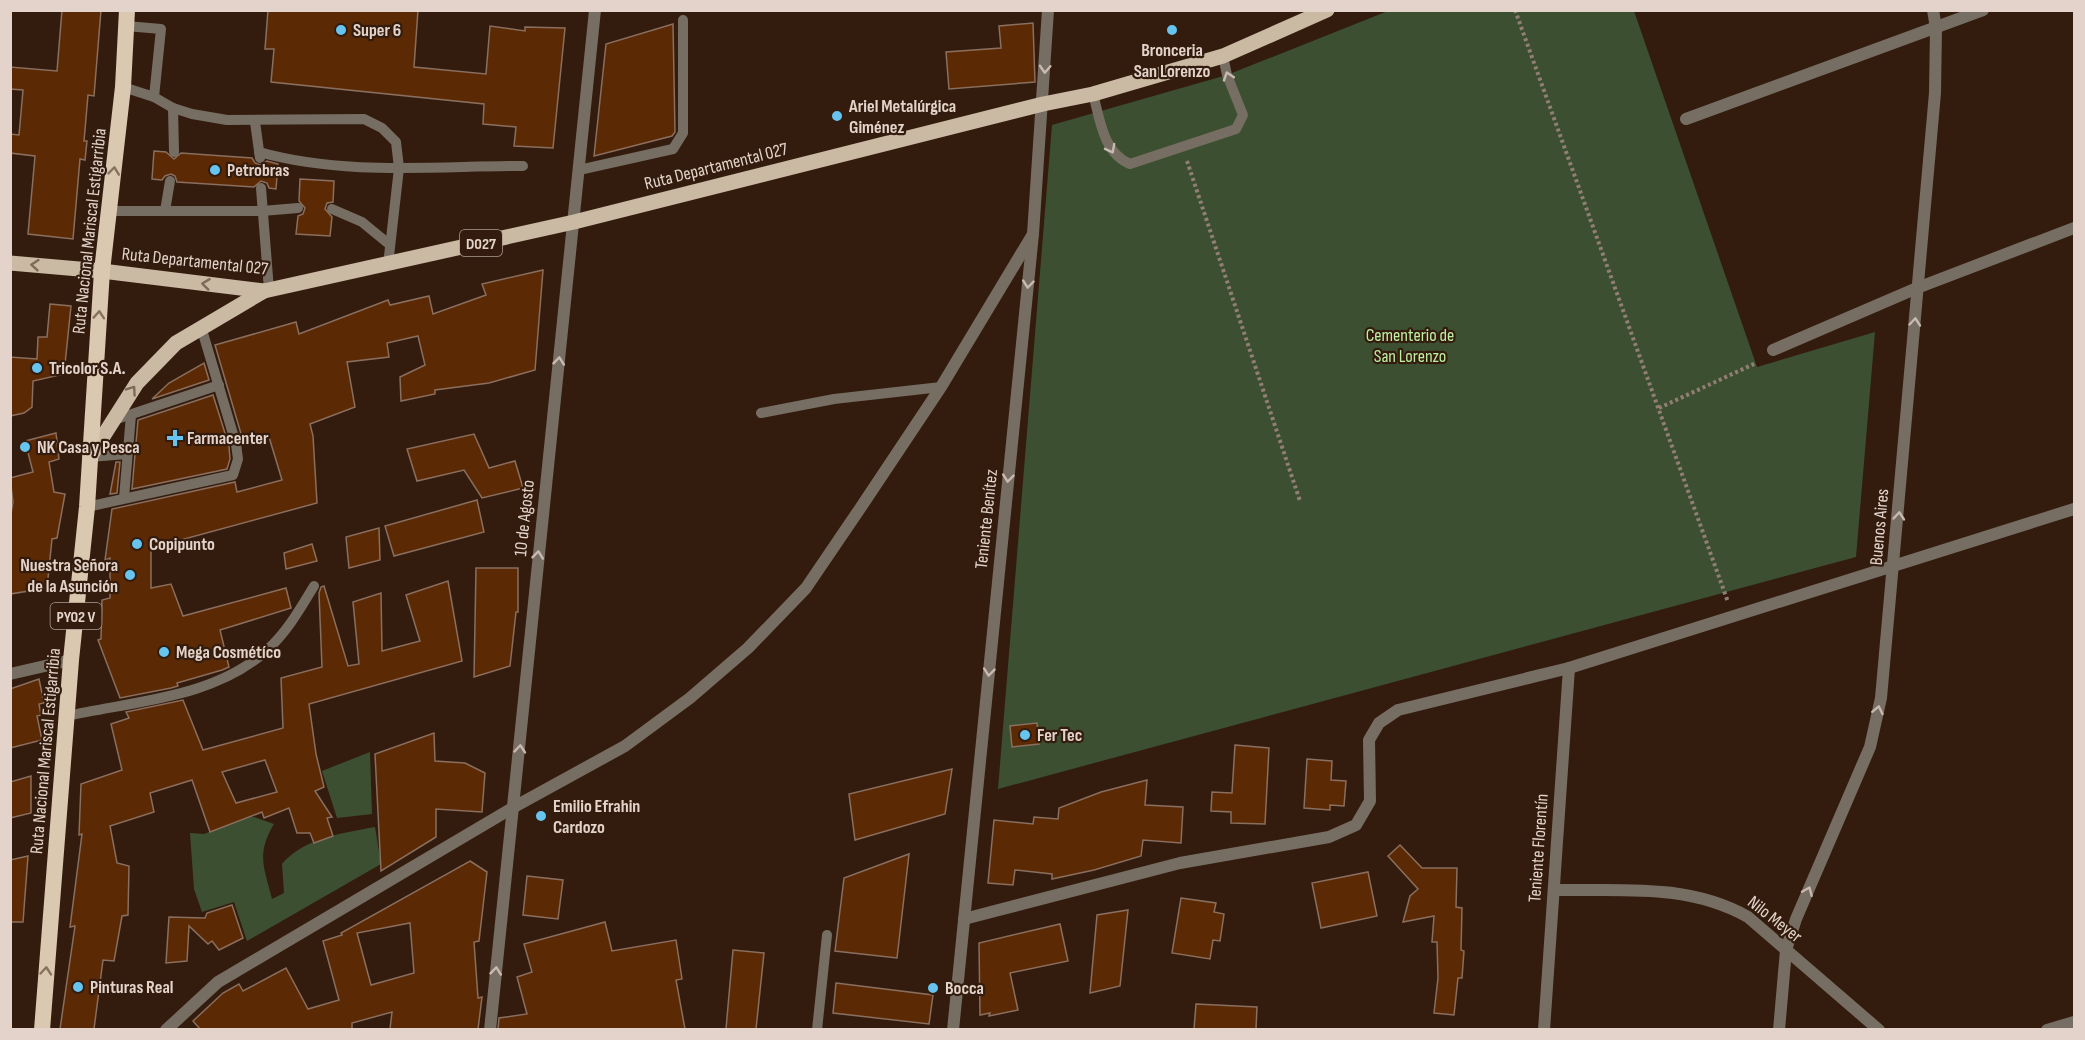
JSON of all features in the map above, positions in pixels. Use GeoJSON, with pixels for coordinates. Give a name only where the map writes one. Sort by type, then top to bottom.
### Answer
{"type":"FeatureCollection","features":[{"type":"Feature","properties":{"kind":"highway","name":"Ruta Nacional Mariscal Estigarribia"},"geometry":{"type":"LineString","coordinates":[[42,1029],[71,660],[87,507],[102,271],[123,87],[127,18]]}},
{"type":"Feature","properties":{"kind":"main road","name":"Ruta Departamental 027"},"geometry":{"type":"LineString","coordinates":[[102,271],[266,290],[388,265],[574,222],[1043,104],[1093,94],[1223,56],[1327,10]]}},
{"type":"Feature","properties":{"kind":"main road","name":"D027"},"geometry":{"type":"LineString","coordinates":[[10,263],[102,271]]}},
{"type":"Feature","properties":{"kind":"main road"},"geometry":{"type":"LineString","coordinates":[[90,458],[111,421],[137,383],[176,343],[202,330],[266,290]]}},
{"type":"Feature","properties":{"kind":"street","name":"10 de Agosto"},"geometry":{"type":"LineString","coordinates":[[490,1029],[595,10]]}},
{"type":"Feature","properties":{"kind":"street","name":"Teniente Benítez"},"geometry":{"type":"LineString","coordinates":[[953,1029],[1033,234],[1048,10]]}},
{"type":"Feature","properties":{"kind":"street","name":"Buenos Aires"},"geometry":{"type":"LineString","coordinates":[[1779,1029],[1786,950],[1796,919],[1870,747],[1881,698],[1935,93],[1936,28],[1933,10]]}},
{"type":"Feature","properties":{"kind":"street"},"geometry":{"type":"LineString","coordinates":[[1686,119],[1983,10]]}},
{"type":"Feature","properties":{"kind":"street"},"geometry":{"type":"LineString","coordinates":[[1773,350],[1917,288],[2074,228]]}},
{"type":"Feature","properties":{"kind":"street"},"geometry":{"type":"LineString","coordinates":[[166,1029],[218,982],[514,807],[625,746],[690,698],[747,648],[806,588],[941,387],[1033,234]]}},
{"type":"Feature","properties":{"kind":"street"},"geometry":{"type":"LineString","coordinates":[[964,919],[1180,863],[1329,837],[1356,825],[1370,801],[1369,740],[1379,723],[1398,710],[1569,668],[2074,508]]}},
{"type":"Feature","properties":{"kind":"street"},"geometry":{"type":"LineString","coordinates":[[10,674],[71,660]]}},
{"type":"Feature","properties":{"kind":"street","name":"Teniente Florentín"},"geometry":{"type":"LineString","coordinates":[[1544,1029],[1569,668]]}},
{"type":"Feature","properties":{"kind":"street","name":"Nilo Meyer"},"geometry":{"type":"LineString","coordinates":[[1554,890],[1677,892],[1724,903],[1748,917],[1879,1029]]}},
{"type":"Feature","properties":{"kind":"street"},"geometry":{"type":"LineString","coordinates":[[2047,1029],[2074,1022]]}},
{"type":"Feature","properties":{"kind":"lane"},"geometry":{"type":"LineString","coordinates":[[127,18],[161,29],[154,97]]}},
{"type":"Feature","properties":{"kind":"lane"},"geometry":{"type":"LineString","coordinates":[[579,170],[673,149],[678,143],[683,133],[683,20]]}},
{"type":"Feature","properties":{"kind":"lane"},"geometry":{"type":"LineString","coordinates":[[1093,94],[1110,151],[1118,159],[1130,164],[1236,129],[1243,115],[1227,75],[1223,56]]}},
{"type":"Feature","properties":{"kind":"lane"},"geometry":{"type":"LineString","coordinates":[[123,87],[154,97],[173,108],[216,118],[255,122],[364,119],[381,128],[396,142],[399,168],[388,265]]}},
{"type":"Feature","properties":{"kind":"lane"},"geometry":{"type":"LineString","coordinates":[[173,108],[174,152]]}},
{"type":"Feature","properties":{"kind":"lane"},"geometry":{"type":"LineString","coordinates":[[255,122],[259,155],[296,162],[330,166],[399,168],[523,166]]}},
{"type":"Feature","properties":{"kind":"lane"},"geometry":{"type":"LineString","coordinates":[[165,211],[170,181]]}},
{"type":"Feature","properties":{"kind":"lane"},"geometry":{"type":"LineString","coordinates":[[261,188],[266,290]]}},
{"type":"Feature","properties":{"kind":"lane"},"geometry":{"type":"LineString","coordinates":[[109,211],[262,211],[298,208]]}},
{"type":"Feature","properties":{"kind":"lane"},"geometry":{"type":"LineString","coordinates":[[332,209],[362,222],[390,245]]}},
{"type":"Feature","properties":{"kind":"lane"},"geometry":{"type":"LineString","coordinates":[[87,507],[233,475],[238,459],[236,444],[202,330]]}},
{"type":"Feature","properties":{"kind":"lane"},"geometry":{"type":"LineString","coordinates":[[111,421],[219,385]]}},
{"type":"Feature","properties":{"kind":"lane"},"geometry":{"type":"LineString","coordinates":[[760,413],[816,401],[941,387]]}},
{"type":"Feature","properties":{"kind":"lane"},"geometry":{"type":"LineString","coordinates":[[124,498],[131,415]]}},
{"type":"Feature","properties":{"kind":"lane"},"geometry":{"type":"LineString","coordinates":[[90,458],[128,454]]}},
{"type":"Feature","properties":{"kind":"lane"},"geometry":{"type":"LineString","coordinates":[[67,716],[174,696],[240,670],[267,650],[291,624],[314,586]]}},
{"type":"Feature","properties":{"kind":"lane"},"geometry":{"type":"LineString","coordinates":[[817,1029],[827,935]]}},
{"type":"Feature","properties":{"kind":"path"},"geometry":{"type":"LineString","coordinates":[[1515,10],[1733,617]]}},
{"type":"Feature","properties":{"kind":"path"},"geometry":{"type":"LineString","coordinates":[[1182,146],[1300,501]]}},
{"type":"Feature","properties":{"kind":"path"},"geometry":{"type":"LineString","coordinates":[[1659,408],[1756,363]]}},
{"type":"Feature","properties":{"kind":"green space","name":"Cementerio de San Lorenzo"},"geometry":{"type":"Polygon","coordinates":[[[1388,11],[1634,11],[1757,367],[1875,332],[1856,557],[998,789],[1052,125],[1227,75],[1388,11]]]}},
{"type":"Feature","properties":{"kind":"green space"},"geometry":{"type":"Polygon","coordinates":[[[370,752],[372,814],[337,818],[322,771],[370,752]]]}},
{"type":"Feature","properties":{"kind":"green space"},"geometry":{"type":"Polygon","coordinates":[[[251,816],[274,824],[263,852],[264,869],[272,899],[284,893],[282,864],[301,848],[325,838],[375,827],[381,864],[247,941],[234,902],[202,912],[194,889],[190,833],[204,834],[251,816]]]}},
{"type":"Feature","properties":{"kind":"building"},"geometry":{"type":"Polygon","coordinates":[[[62,10],[101,10],[94,96],[88,95],[84,141],[87,141],[85,160],[80,159],[73,239],[28,234],[35,156],[10,153],[10,134],[19,135],[23,90],[10,89],[10,67],[57,71],[62,10]]]}},
{"type":"Feature","properties":{"kind":"building"},"geometry":{"type":"Polygon","coordinates":[[[268,10],[418,10],[414,67],[486,74],[490,26],[525,31],[525,27],[565,28],[553,148],[514,146],[516,127],[483,124],[484,104],[271,82],[274,49],[265,49],[268,10]]]}},
{"type":"Feature","properties":{"kind":"building"},"geometry":{"type":"Polygon","coordinates":[[[1033,23],[1035,82],[949,89],[946,52],[1001,48],[999,26],[1033,23]]]}},
{"type":"Feature","properties":{"kind":"building"},"geometry":{"type":"Polygon","coordinates":[[[673,24],[675,132],[672,136],[594,156],[606,44],[673,24]]]}},
{"type":"Feature","properties":{"kind":"building","name":"Petrobras"},"geometry":{"type":"Polygon","coordinates":[[[154,151],[166,152],[174,159],[181,153],[252,158],[260,165],[267,161],[278,164],[276,189],[269,188],[267,183],[261,181],[254,187],[177,182],[175,176],[171,174],[162,180],[152,179],[154,151]]]}},
{"type":"Feature","properties":{"kind":"building","name":"Petrobras"},"geometry":{"type":"Polygon","coordinates":[[[300,179],[334,181],[333,202],[327,203],[325,209],[332,217],[330,236],[296,234],[298,216],[303,214],[305,208],[299,201],[300,179]]]}},
{"type":"Feature","properties":{"kind":"building"},"geometry":{"type":"Polygon","coordinates":[[[543,270],[535,370],[489,383],[435,390],[435,394],[401,401],[400,377],[425,365],[418,336],[387,343],[389,357],[347,362],[355,407],[310,424],[313,436],[317,503],[151,548],[151,588],[171,584],[183,616],[286,588],[291,608],[220,630],[229,667],[177,683],[178,686],[171,688],[120,698],[98,640],[101,639],[102,600],[110,598],[110,558],[105,560],[112,509],[235,482],[237,492],[282,480],[269,437],[244,444],[215,345],[296,322],[299,334],[388,300],[390,305],[429,296],[433,314],[486,295],[482,284],[543,270]]]}},
{"type":"Feature","properties":{"kind":"building"},"geometry":{"type":"Polygon","coordinates":[[[50,304],[71,306],[64,374],[33,381],[32,407],[24,413],[10,416],[10,357],[37,359],[38,337],[47,337],[50,304]]]}},
{"type":"Feature","properties":{"kind":"building"},"geometry":{"type":"Polygon","coordinates":[[[204,363],[209,380],[152,399],[169,383],[204,363]]]}},
{"type":"Feature","properties":{"kind":"building","name":"Farmacenter"},"geometry":{"type":"Polygon","coordinates":[[[213,395],[229,446],[230,459],[227,469],[132,489],[138,420],[213,395]]]}},
{"type":"Feature","properties":{"kind":"building"},"geometry":{"type":"Polygon","coordinates":[[[56,433],[59,459],[49,462],[54,492],[65,494],[57,538],[52,539],[47,588],[10,594],[10,519],[13,502],[10,478],[33,472],[25,441],[56,433]]]}},
{"type":"Feature","properties":{"kind":"building"},"geometry":{"type":"Polygon","coordinates":[[[474,434],[489,468],[515,461],[523,488],[482,498],[464,470],[417,481],[407,449],[474,434]]]}},
{"type":"Feature","properties":{"kind":"building"},"geometry":{"type":"Polygon","coordinates":[[[116,462],[120,462],[117,493],[110,494],[116,462]]]}},
{"type":"Feature","properties":{"kind":"building"},"geometry":{"type":"Polygon","coordinates":[[[477,500],[484,532],[394,556],[385,526],[477,500]]]}},
{"type":"Feature","properties":{"kind":"building"},"geometry":{"type":"Polygon","coordinates":[[[379,528],[380,560],[349,568],[346,537],[379,528]]]}},
{"type":"Feature","properties":{"kind":"building"},"geometry":{"type":"Polygon","coordinates":[[[312,544],[317,561],[286,569],[284,553],[312,544]]]}},
{"type":"Feature","properties":{"kind":"building"},"geometry":{"type":"Polygon","coordinates":[[[476,568],[518,568],[518,612],[516,612],[510,666],[474,677],[476,568]]]}},
{"type":"Feature","properties":{"kind":"building"},"geometry":{"type":"Polygon","coordinates":[[[448,581],[462,661],[309,704],[316,754],[324,787],[315,791],[332,817],[327,818],[333,836],[314,843],[310,833],[297,833],[289,808],[264,818],[262,812],[210,832],[192,780],[150,793],[154,812],[110,826],[117,863],[129,866],[128,915],[122,916],[114,961],[103,960],[94,1029],[60,1029],[75,926],[70,927],[82,834],[79,835],[81,784],[122,770],[111,724],[129,718],[126,712],[183,700],[203,750],[283,728],[281,678],[322,667],[319,593],[321,587],[324,586],[348,666],[359,664],[353,602],[381,593],[382,651],[420,641],[406,595],[448,581]],[[265,760],[222,772],[236,803],[277,792],[265,760]]]}},
{"type":"Feature","properties":{"kind":"building"},"geometry":{"type":"Polygon","coordinates":[[[39,679],[44,703],[39,704],[41,715],[37,716],[42,740],[10,748],[10,689],[39,679]]]}},
{"type":"Feature","properties":{"kind":"building","name":"Fer Tec"},"geometry":{"type":"Polygon","coordinates":[[[1037,723],[1039,744],[1012,747],[1010,726],[1037,723]]]}},
{"type":"Feature","properties":{"kind":"building"},"geometry":{"type":"Polygon","coordinates":[[[434,733],[435,761],[465,763],[485,773],[482,812],[436,809],[436,837],[381,871],[375,754],[434,733]]]}},
{"type":"Feature","properties":{"kind":"building"},"geometry":{"type":"Polygon","coordinates":[[[1235,745],[1269,748],[1265,824],[1231,823],[1231,812],[1211,811],[1212,792],[1232,793],[1235,745]]]}},
{"type":"Feature","properties":{"kind":"building"},"geometry":{"type":"Polygon","coordinates":[[[1307,759],[1332,761],[1331,780],[1346,781],[1344,806],[1330,805],[1330,810],[1304,808],[1307,759]]]}},
{"type":"Feature","properties":{"kind":"building"},"geometry":{"type":"Polygon","coordinates":[[[952,769],[945,814],[855,840],[849,794],[952,769]]]}},
{"type":"Feature","properties":{"kind":"building"},"geometry":{"type":"Polygon","coordinates":[[[31,776],[31,813],[10,818],[10,782],[31,776]]]}},
{"type":"Feature","properties":{"kind":"building"},"geometry":{"type":"Polygon","coordinates":[[[1147,780],[1145,805],[1183,807],[1181,843],[1143,840],[1141,856],[1094,870],[1052,879],[1052,874],[1015,870],[1013,885],[988,883],[994,820],[1033,824],[1034,817],[1058,819],[1059,808],[1101,792],[1147,780]]]}},
{"type":"Feature","properties":{"kind":"building"},"geometry":{"type":"Polygon","coordinates":[[[1400,845],[1422,868],[1457,868],[1456,907],[1462,908],[1461,950],[1464,951],[1462,978],[1458,978],[1454,1015],[1434,1013],[1438,978],[1437,942],[1432,942],[1434,916],[1403,922],[1410,896],[1418,889],[1388,856],[1400,845]]]}},
{"type":"Feature","properties":{"kind":"building"},"geometry":{"type":"Polygon","coordinates":[[[909,854],[897,958],[835,951],[844,878],[909,854]]]}},
{"type":"Feature","properties":{"kind":"building"},"geometry":{"type":"Polygon","coordinates":[[[28,856],[23,922],[10,922],[10,860],[28,856]]]}},
{"type":"Feature","properties":{"kind":"building"},"geometry":{"type":"Polygon","coordinates":[[[470,861],[487,872],[479,941],[474,942],[478,998],[482,997],[478,1029],[390,1029],[392,1012],[352,1023],[352,1029],[200,1029],[193,1021],[223,993],[239,984],[243,991],[286,968],[308,1009],[339,1000],[323,941],[342,935],[341,933],[470,861]],[[410,923],[357,933],[371,985],[414,973],[410,923]]]}},
{"type":"Feature","properties":{"kind":"building"},"geometry":{"type":"Polygon","coordinates":[[[1368,872],[1377,916],[1321,928],[1312,883],[1368,872]]]}},
{"type":"Feature","properties":{"kind":"building"},"geometry":{"type":"Polygon","coordinates":[[[527,876],[563,880],[558,919],[523,915],[527,876]]]}},
{"type":"Feature","properties":{"kind":"building"},"geometry":{"type":"Polygon","coordinates":[[[1181,898],[1216,903],[1214,912],[1224,914],[1220,941],[1213,940],[1210,959],[1172,953],[1181,898]]]}},
{"type":"Feature","properties":{"kind":"building"},"geometry":{"type":"Polygon","coordinates":[[[232,905],[243,938],[219,950],[212,941],[208,944],[189,926],[187,961],[166,963],[169,917],[205,918],[207,913],[232,905]]]}},
{"type":"Feature","properties":{"kind":"building"},"geometry":{"type":"Polygon","coordinates":[[[1128,910],[1120,986],[1090,993],[1097,915],[1128,910]]]}},
{"type":"Feature","properties":{"kind":"building"},"geometry":{"type":"Polygon","coordinates":[[[605,922],[612,951],[676,940],[682,979],[676,980],[685,1029],[498,1029],[499,1018],[527,1014],[517,977],[532,972],[524,944],[605,922]]]}},
{"type":"Feature","properties":{"kind":"building"},"geometry":{"type":"Polygon","coordinates":[[[1060,924],[1068,961],[1010,973],[1018,1010],[989,1016],[990,1013],[980,1015],[979,943],[1060,924]]]}},
{"type":"Feature","properties":{"kind":"building"},"geometry":{"type":"Polygon","coordinates":[[[733,950],[764,953],[756,1029],[726,1029],[733,950]]]}},
{"type":"Feature","properties":{"kind":"building"},"geometry":{"type":"Polygon","coordinates":[[[836,983],[933,995],[929,1024],[833,1013],[836,983]]]}},
{"type":"Feature","properties":{"kind":"building"},"geometry":{"type":"Polygon","coordinates":[[[1196,1004],[1257,1007],[1256,1029],[1194,1029],[1196,1004]]]}},
{"type":"Feature","properties":{"kind":"place","name":"Super 6"},"geometry":{"type":"Point","coordinates":[341,30]}},
{"type":"Feature","properties":{"kind":"place","name":"Bronceria San Lorenzo"},"geometry":{"type":"Point","coordinates":[1172,30]}},
{"type":"Feature","properties":{"kind":"place","name":"Ariel Metalúrgica Giménez"},"geometry":{"type":"Point","coordinates":[837,116]}},
{"type":"Feature","properties":{"kind":"place","name":"Petrobras"},"geometry":{"type":"Point","coordinates":[215,170]}},
{"type":"Feature","properties":{"kind":"place","name":"Tricolor S.A."},"geometry":{"type":"Point","coordinates":[37,368]}},
{"type":"Feature","properties":{"kind":"place","name":"Farmacenter"},"geometry":{"type":"Point","coordinates":[175,438]}},
{"type":"Feature","properties":{"kind":"place","name":"NK Casa y Pesca"},"geometry":{"type":"Point","coordinates":[25,447]}},
{"type":"Feature","properties":{"kind":"place","name":"Copipunto"},"geometry":{"type":"Point","coordinates":[137,544]}},
{"type":"Feature","properties":{"kind":"place","name":"Nuestra Señora de la Asunción"},"geometry":{"type":"Point","coordinates":[130,575]}},
{"type":"Feature","properties":{"kind":"place","name":"Mega Cosmétíco"},"geometry":{"type":"Point","coordinates":[164,652]}},
{"type":"Feature","properties":{"kind":"place","name":"Fer Tec"},"geometry":{"type":"Point","coordinates":[1025,735]}},
{"type":"Feature","properties":{"kind":"place","name":"Emilio Efrahin Cardozo"},"geometry":{"type":"Point","coordinates":[541,816]}},
{"type":"Feature","properties":{"kind":"place","name":"Pinturas Real"},"geometry":{"type":"Point","coordinates":[78,987]}},
{"type":"Feature","properties":{"kind":"place","name":"Bocca"},"geometry":{"type":"Point","coordinates":[933,988]}}]}
